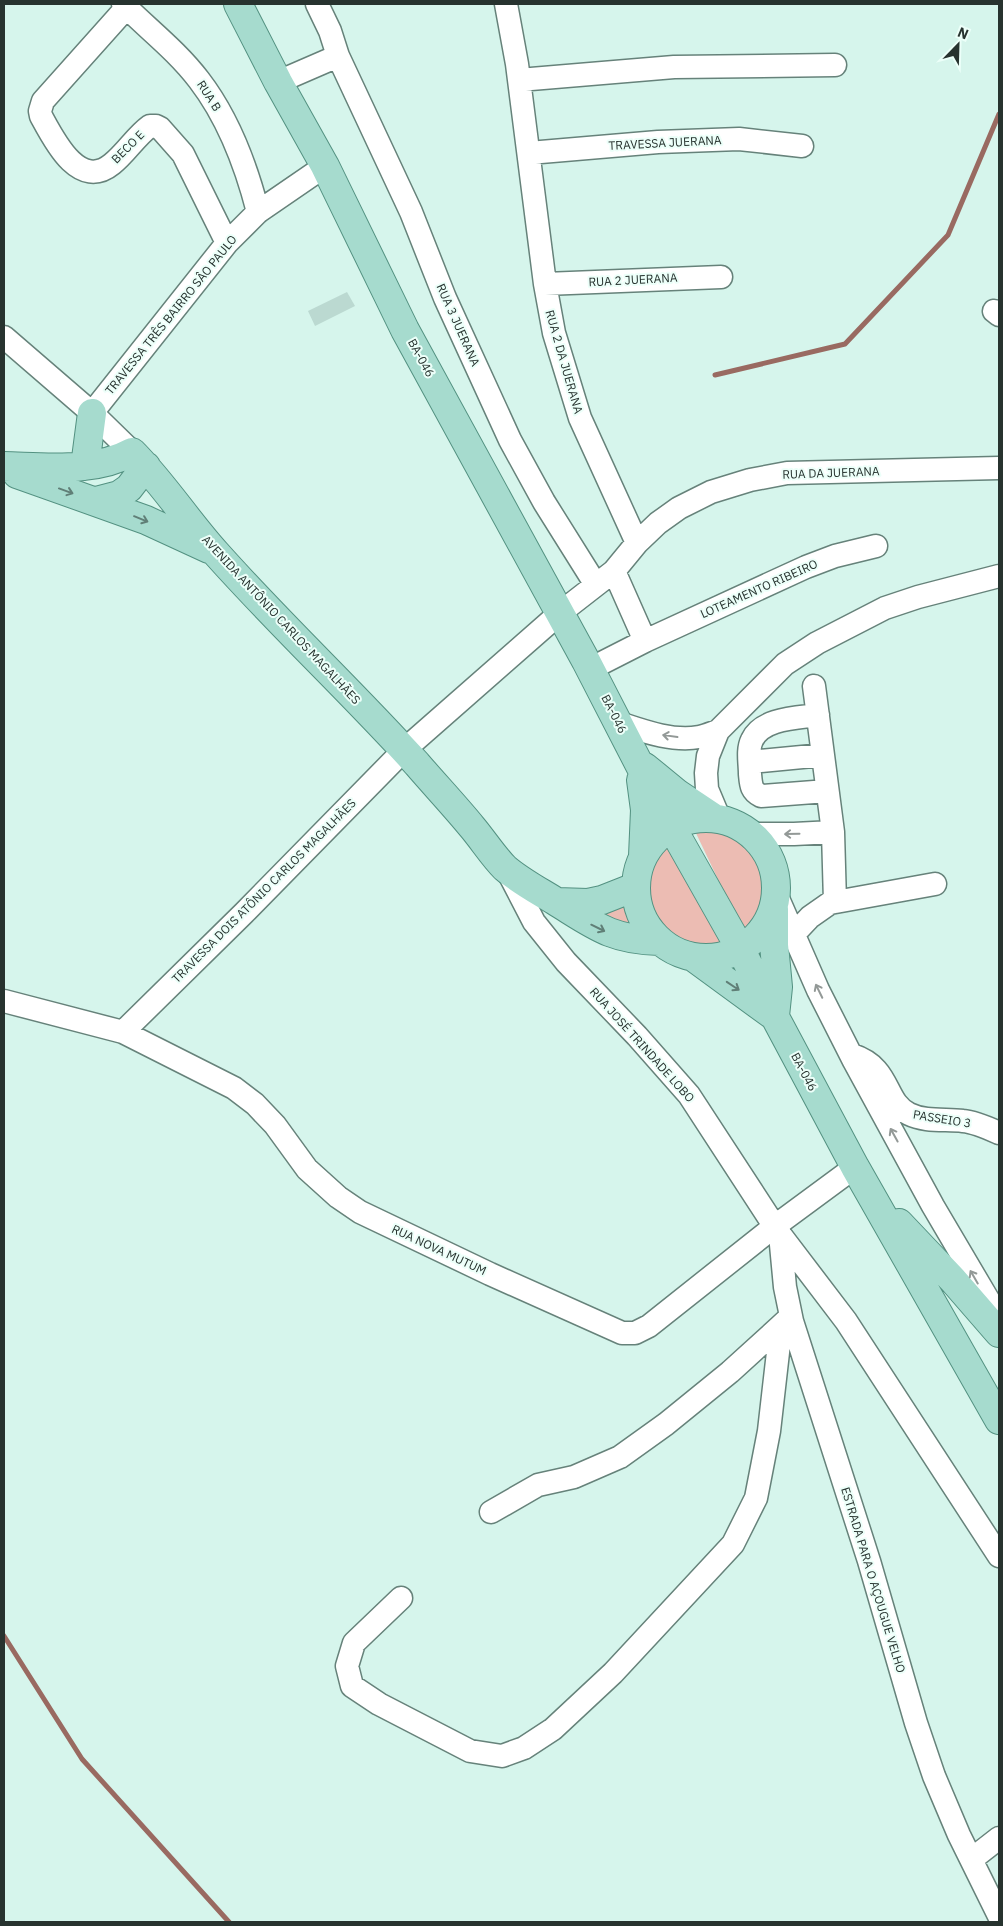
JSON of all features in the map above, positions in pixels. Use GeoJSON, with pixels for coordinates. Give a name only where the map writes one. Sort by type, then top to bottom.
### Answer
{"type":"FeatureCollection","features":[{"type":"Feature","properties":{"kind":"main road","name":"BA-046"},"geometry":{"type":"LineString","coordinates":[[238,4],[278,82],[325,166],[405,330],[619,723],[671,826],[741,950],[855,1167],[999,1420]]}},
{"type":"Feature","properties":{"kind":"main road"},"geometry":{"type":"LineString","coordinates":[[84,466],[92,412]]}},
{"type":"Feature","properties":{"kind":"main road"},"geometry":{"type":"LineString","coordinates":[[4,468],[84,466],[118,460],[139,459],[129,488],[119,496],[96,501]]}},
{"type":"Feature","properties":{"kind":"main road","name":"AVENIDA ANTÔNIO CARLOS MAGALHÃES"},"geometry":{"type":"LineString","coordinates":[[139,459],[215,552],[404,750],[506,868],[531,887],[586,922],[623,938],[659,941]]}},
{"type":"Feature","properties":{"kind":"main road"},"geometry":{"type":"LineString","coordinates":[[4,468],[146,520],[215,552]]}},
{"type":"Feature","properties":{"kind":"main road"},"geometry":{"type":"LineString","coordinates":[[639,763],[678,794],[717,819]]}},
{"type":"Feature","properties":{"kind":"main road"},"geometry":{"type":"LineString","coordinates":[[639,763],[645,810],[643,856]]}},
{"type":"Feature","properties":{"kind":"main road"},"geometry":{"type":"LineString","coordinates":[[692,819],[717,819],[734,823],[752,834],[766,849],[774,868],[777,888],[774,946],[778,987],[775,1017],[693,958],[675,951],[659,941],[646,925],[638,907],[635,887],[640,863],[652,842],[671,826],[692,819]]}},
{"type":"Feature","properties":{"kind":"main road","name":"AVENIDA ANTÔNIO CARLOS MAGALHÃES"},"geometry":{"type":"LineString","coordinates":[[557,902],[595,902],[635,887]]}},
{"type":"Feature","properties":{"kind":"main road"},"geometry":{"type":"LineString","coordinates":[[693,958],[718,958],[741,950],[756,939],[767,925],[775,902]]}},
{"type":"Feature","properties":{"kind":"main road"},"geometry":{"type":"LineString","coordinates":[[869,1192],[954,1280],[999,1333]]}},
{"type":"Feature","properties":{"kind":"street","name":"RUA 3 JUERANA"},"geometry":{"type":"LineString","coordinates":[[317,4],[330,31],[338,56],[411,212],[445,298],[510,440],[544,502],[596,585]]}},
{"type":"Feature","properties":{"kind":"street","name":"RUA 2 DA JUERANA"},"geometry":{"type":"LineString","coordinates":[[506,4],[529,153],[544,284],[554,332],[580,418],[637,543]]}},
{"type":"Feature","properties":{"kind":"street","name":"RUA B"},"geometry":{"type":"LineString","coordinates":[[125,6],[185,63],[209,95],[237,144],[250,179],[258,212]]}},
{"type":"Feature","properties":{"kind":"street","name":"BECO E"},"geometry":{"type":"LineString","coordinates":[[125,6],[43,101],[40,111],[41,116],[59,145],[76,166],[85,171],[95,173],[112,164],[150,126],[160,128],[183,154],[227,243]]}},
{"type":"Feature","properties":{"kind":"street"},"geometry":{"type":"LineString","coordinates":[[278,82],[338,56]]}},
{"type":"Feature","properties":{"kind":"street"},"geometry":{"type":"LineString","coordinates":[[519,80],[674,66],[835,65]]}},
{"type":"Feature","properties":{"kind":"street","name":"TRAVESSA JUERANA"},"geometry":{"type":"LineString","coordinates":[[529,153],[658,142],[739,139],[802,146]]}},
{"type":"Feature","properties":{"kind":"street","name":"TRAVESSA TRÊS BAIRRO SÂO PAULO"},"geometry":{"type":"LineString","coordinates":[[92,412],[227,243],[258,212],[325,166]]}},
{"type":"Feature","properties":{"kind":"street","name":"RUA 2 JUERANA"},"geometry":{"type":"LineString","coordinates":[[544,284],[721,276]]}},
{"type":"Feature","properties":{"kind":"street","name":"AVENIDA ANTÔNIO CARLOS MAGALHÃES"},"geometry":{"type":"LineString","coordinates":[[4,337],[92,412],[139,459]]}},
{"type":"Feature","properties":{"kind":"street","name":"RUA DA JUERANA"},"geometry":{"type":"LineString","coordinates":[[560,613],[614,571],[637,543],[658,523],[679,508],[711,492],[750,480],[787,473],[999,468]]}},
{"type":"Feature","properties":{"kind":"street","name":"LOTEAMENTO RIBEIRO"},"geometry":{"type":"LineString","coordinates":[[645,640],[806,566],[835,556],[876,546]]}},
{"type":"Feature","properties":{"kind":"street"},"geometry":{"type":"LineString","coordinates":[[590,669],[645,640],[614,571]]}},
{"type":"Feature","properties":{"kind":"street"},"geometry":{"type":"LineString","coordinates":[[717,819],[707,789],[706,773],[708,756],[718,731],[785,664],[817,643],[885,608],[918,597],[999,576]]}},
{"type":"Feature","properties":{"kind":"street","name":"TRAVESSA DOIS ATÔNIO CARLOS MAGALHÃES"},"geometry":{"type":"LineString","coordinates":[[123,1032],[244,913],[404,750],[560,613]]}},
{"type":"Feature","properties":{"kind":"street"},"geometry":{"type":"LineString","coordinates":[[814,686],[833,832],[835,902]]}},
{"type":"Feature","properties":{"kind":"street"},"geometry":{"type":"LineString","coordinates":[[818,715],[776,722],[765,727],[752,738],[749,752],[751,788],[761,796],[827,791]]}},
{"type":"Feature","properties":{"kind":"street"},"geometry":{"type":"LineString","coordinates":[[619,723],[648,732],[674,737],[698,738],[718,731]]}},
{"type":"Feature","properties":{"kind":"street"},"geometry":{"type":"LineString","coordinates":[[750,762],[823,755]]}},
{"type":"Feature","properties":{"kind":"street"},"geometry":{"type":"LineString","coordinates":[[752,834],[833,832]]}},
{"type":"Feature","properties":{"kind":"street","name":"RUA JOSÉ TRINDADE LOBO"},"geometry":{"type":"LineString","coordinates":[[506,868],[534,922],[566,962],[637,1036],[689,1095],[777,1230],[846,1321],[999,1556]]}},
{"type":"Feature","properties":{"kind":"street"},"geometry":{"type":"LineString","coordinates":[[793,934],[810,917],[830,903],[935,884]]}},
{"type":"Feature","properties":{"kind":"street"},"geometry":{"type":"LineString","coordinates":[[775,902],[793,934],[818,990],[851,1055],[933,1206],[999,1318]]}},
{"type":"Feature","properties":{"kind":"street","name":"RUA NOVA MUTUM"},"geometry":{"type":"LineString","coordinates":[[4,1001],[123,1032],[234,1088],[256,1104],[307,1169],[338,1197],[360,1212],[622,1333],[635,1333],[650,1326],[777,1230],[855,1167]]}},
{"type":"Feature","properties":{"kind":"street","name":"PASSEIO 3"},"geometry":{"type":"LineString","coordinates":[[851,1055],[873,1066],[883,1078],[895,1101],[903,1110],[911,1115],[932,1120],[964,1121],[999,1133]]}},
{"type":"Feature","properties":{"kind":"street","name":"ESTRADA PARA O AÇOUGUE VELHO"},"geometry":{"type":"LineString","coordinates":[[777,1230],[785,1286],[786,1321],[869,1561],[916,1724],[934,1776],[959,1835],[999,1916]]}},
{"type":"Feature","properties":{"kind":"street"},"geometry":{"type":"LineString","coordinates":[[491,1512],[538,1485],[574,1477],[620,1457],[666,1424],[730,1372],[786,1321]]}},
{"type":"Feature","properties":{"kind":"street"},"geometry":{"type":"LineString","coordinates":[[401,1598],[354,1643],[347,1666],[352,1686],[379,1704],[470,1751],[502,1756],[524,1748],[553,1729],[613,1673],[733,1544],[756,1498],[770,1431],[786,1321]]}},
{"type":"Feature","properties":{"kind":"street"},"geometry":{"type":"LineString","coordinates":[[972,1859],[999,1838]]}},
{"type":"Feature","properties":{"kind":"street"},"geometry":{"type":"LineString","coordinates":[[983,1881],[999,1901]]}},
{"type":"Feature","properties":{"kind":"shaded area"},"geometry":{"type":"Polygon","coordinates":[[[706,828],[726,832],[743,841],[755,853],[764,868],[767,885],[766,903],[758,920],[745,936],[694,829],[706,828]]]}},
{"type":"Feature","properties":{"kind":"shaded area"},"geometry":{"type":"Polygon","coordinates":[[[668,843],[727,946],[704,950],[684,945],[667,934],[655,919],[648,900],[647,880],[654,861],[668,843]]]}},
{"type":"Feature","properties":{"kind":"shaded area"},"geometry":{"type":"Polygon","coordinates":[[[627,899],[638,927],[587,912],[627,899]]]}},
{"type":"Feature","properties":{"kind":"building"},"geometry":{"type":"Polygon","coordinates":[[[347,292],[355,306],[315,326],[308,311],[347,292]]]}},
{"type":"Feature","properties":{"kind":"waterway"},"geometry":{"type":"LineString","coordinates":[[715,375],[845,344],[948,235],[999,114]]}},
{"type":"Feature","properties":{"kind":"waterway"},"geometry":{"type":"LineString","coordinates":[[4,1636],[82,1759],[229,1922]]}}]}
